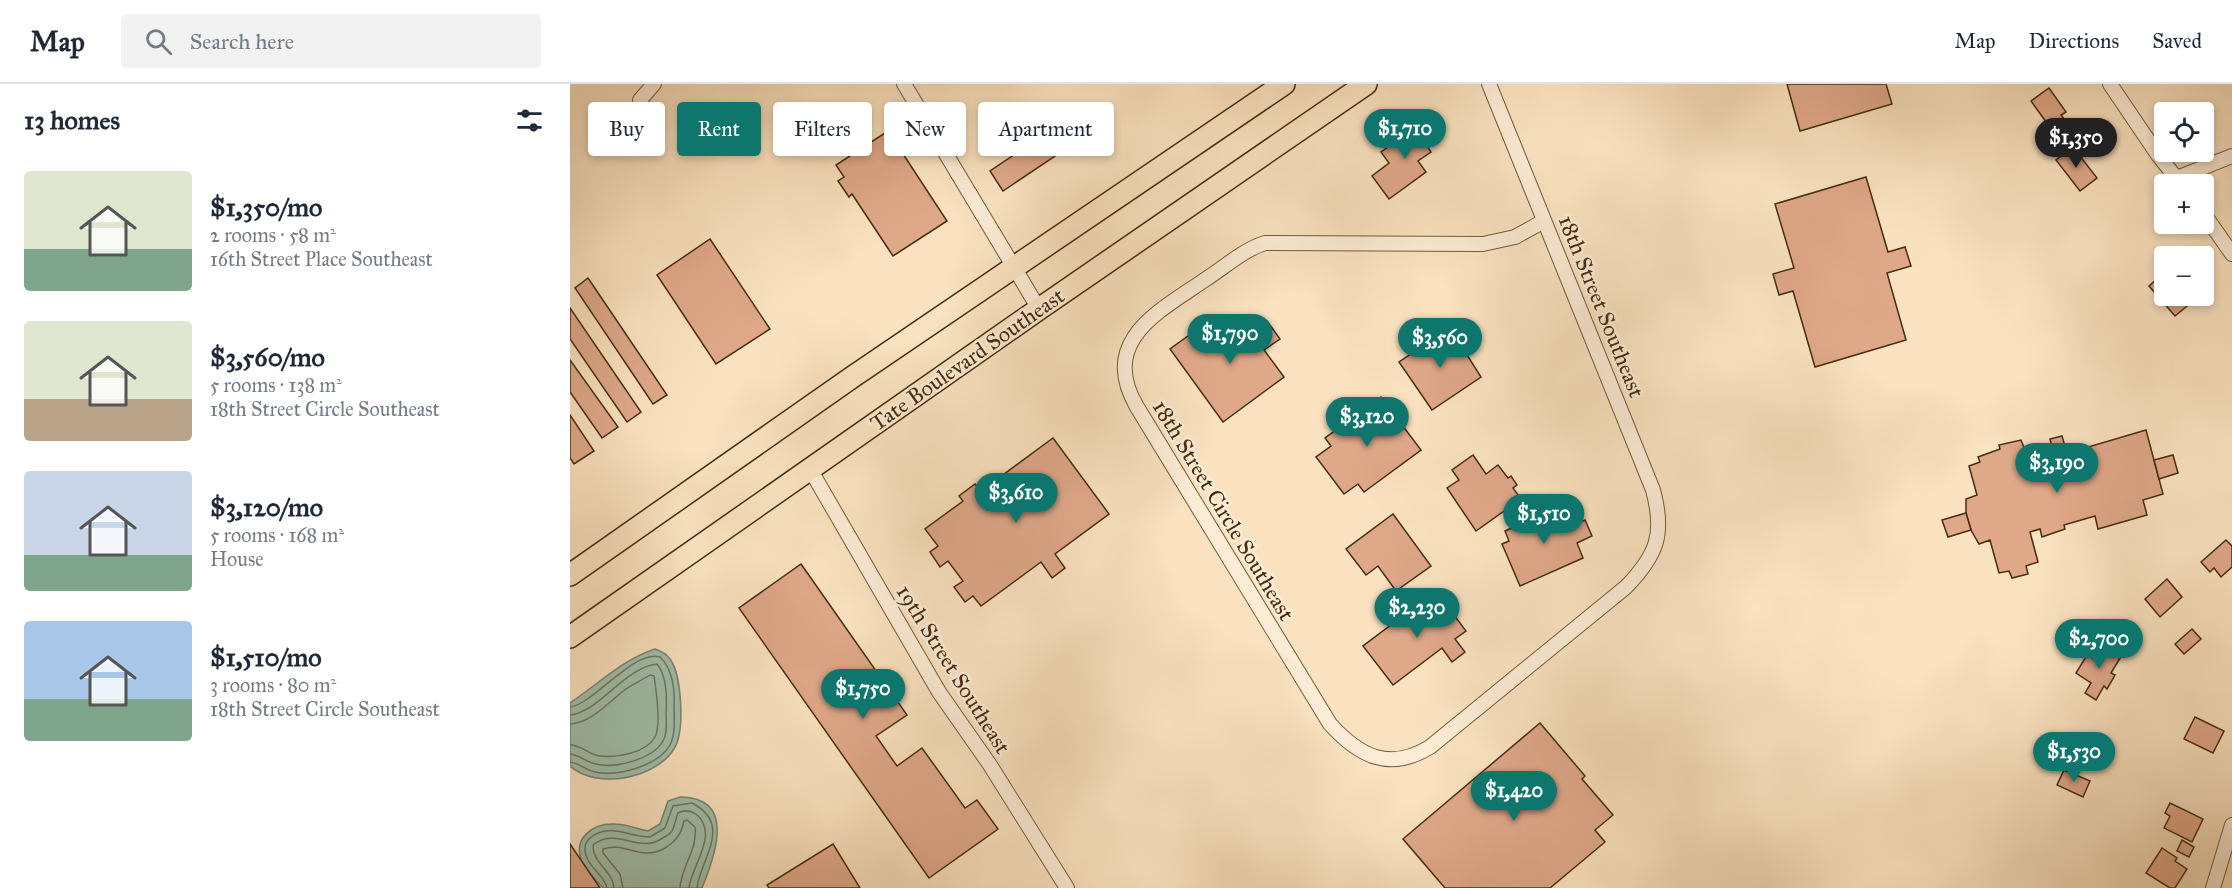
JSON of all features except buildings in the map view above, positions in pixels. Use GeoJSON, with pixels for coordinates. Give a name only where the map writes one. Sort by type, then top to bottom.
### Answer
{"type":"FeatureCollection","features":[{"type":"Feature","properties":{"kind":"main road"},"geometry":{"type":"LineString","coordinates":[[570,575],[851,378],[1284,84]]}},
{"type":"Feature","properties":{"kind":"main road","name":"Tate Boulevard Southeast"},"geometry":{"type":"LineString","coordinates":[[570,637],[1366,84]]}},
{"type":"Feature","properties":{"kind":"street"},"geometry":{"type":"LineString","coordinates":[[640,100],[654,84]]}},
{"type":"Feature","properties":{"kind":"street"},"geometry":{"type":"LineString","coordinates":[[903,84],[1039,309]]}},
{"type":"Feature","properties":{"kind":"street","name":"18th Street Southeast"},"geometry":{"type":"LineString","coordinates":[[1489,84],[1653,490],[1659,519],[1655,548]]}},
{"type":"Feature","properties":{"kind":"street"},"geometry":{"type":"LineString","coordinates":[[2110,84],[2173,174]]}},
{"type":"Feature","properties":{"kind":"street"},"geometry":{"type":"LineString","coordinates":[[2194,174],[2232,156]]}},
{"type":"Feature","properties":{"kind":"street","name":"18th Street Circle Southeast"},"geometry":{"type":"LineString","coordinates":[[1544,221],[1515,237],[1483,244],[1276,242],[1255,246],[1144,323],[1132,339],[1126,359],[1128,389],[1330,724],[1345,741],[1371,756],[1402,759],[1430,747],[1626,587],[1642,571],[1655,548]]}},
{"type":"Feature","properties":{"kind":"street"},"geometry":{"type":"LineString","coordinates":[[2214,228],[2232,254]]}},
{"type":"Feature","properties":{"kind":"street","name":"19th Street Southeast"},"geometry":{"type":"LineString","coordinates":[[810,469],[939,692],[990,765],[1067,888]]}},
{"type":"Feature","properties":{"kind":"street"},"geometry":{"type":"LineString","coordinates":[[2213,888],[2232,825]]}},
{"type":"Feature","properties":{"kind":"water"},"geometry":{"type":"Polygon","coordinates":[[[655,649],[668,657],[677,677],[681,717],[680,730],[674,749],[654,768],[625,778],[595,778],[570,766],[570,703],[632,659],[655,649]]]}},
{"type":"Feature","properties":{"kind":"water"},"geometry":{"type":"Polygon","coordinates":[[[680,797],[698,800],[709,807],[715,817],[716,845],[702,888],[603,888],[582,862],[580,846],[586,834],[592,829],[607,824],[648,831],[660,824],[668,801],[680,797]]]}}]}
